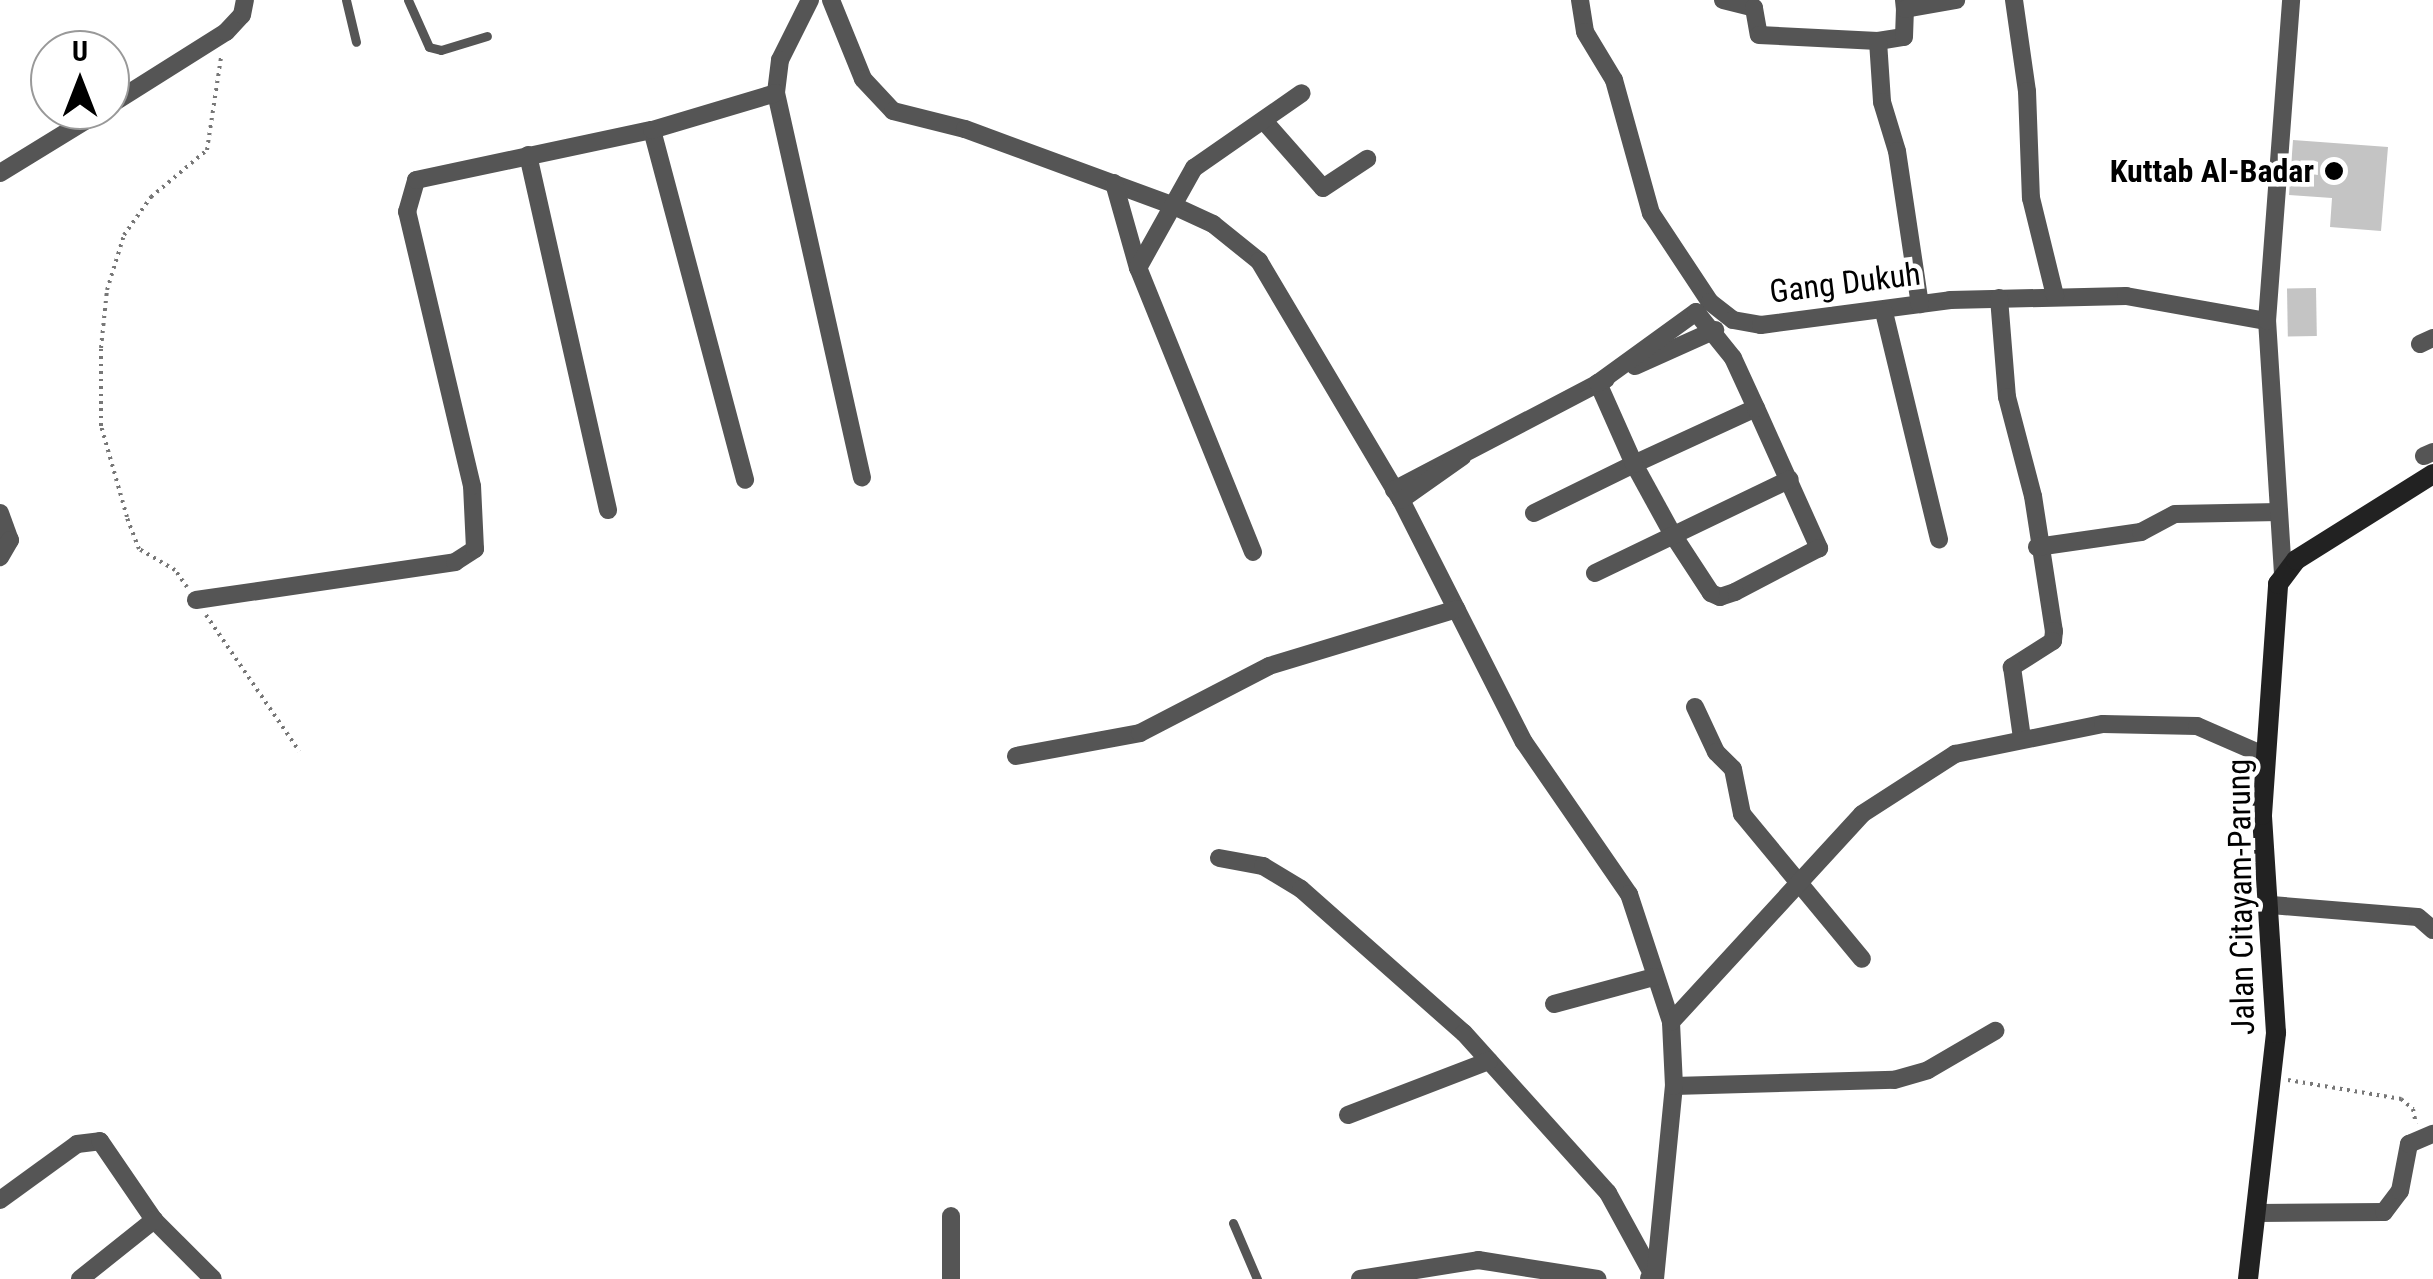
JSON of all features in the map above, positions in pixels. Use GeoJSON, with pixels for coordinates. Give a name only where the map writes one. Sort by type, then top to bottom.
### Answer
{"type":"FeatureCollection","features":[{"type":"Feature","properties":{"kind":"main road"},"geometry":{"type":"LineString","coordinates":[[2282,574],[2430,460]]}},
{"type":"Feature","properties":{"kind":"main road","name":"Jalan Citayam-Parung"},"geometry":{"type":"LineString","coordinates":[[2248,1279],[2273,1077],[2271,905],[2262,815],[2282,574]]}},
{"type":"Feature","properties":{"kind":"street"},"geometry":{"type":"LineString","coordinates":[[130,92],[226,32],[246,0]]}},
{"type":"Feature","properties":{"kind":"street"},"geometry":{"type":"LineString","coordinates":[[810,0],[780,60],[776,93],[862,477]]}},
{"type":"Feature","properties":{"kind":"street","name":"Gang Dukuh"},"geometry":{"type":"LineString","coordinates":[[1580,0],[1586,32],[1618,92],[1643,196],[1710,302],[1744,324],[1884,312],[1920,304],[2056,296],[2158,298],[2268,321]]}},
{"type":"Feature","properties":{"kind":"street"},"geometry":{"type":"LineString","coordinates":[[1723,0],[1754,8],[1758,34],[1878,41],[1904,37],[1904,4],[1956,0]]}},
{"type":"Feature","properties":{"kind":"street"},"geometry":{"type":"LineString","coordinates":[[2014,0],[2027,91],[2031,198],[2056,296]]}},
{"type":"Feature","properties":{"kind":"street"},"geometry":{"type":"LineString","coordinates":[[2282,574],[2268,321],[2291,0]]}},
{"type":"Feature","properties":{"kind":"street"},"geometry":{"type":"LineString","coordinates":[[836,1],[863,79],[893,111],[1174,206],[1214,224],[1259,261],[1398,495],[1524,742],[1629,894],[1670,1022],[1674,1086],[1661,1258],[1651,1278]]}},
{"type":"Feature","properties":{"kind":"street"},"geometry":{"type":"LineString","coordinates":[[1878,41],[1882,102],[1897,151],[1920,304]]}},
{"type":"Feature","properties":{"kind":"street"},"geometry":{"type":"LineString","coordinates":[[196,600],[455,562],[476,548],[472,486],[407,199],[416,180],[652,130],[776,93]]}},
{"type":"Feature","properties":{"kind":"street"},"geometry":{"type":"LineString","coordinates":[[1138,268],[1194,168],[1302,93]]}},
{"type":"Feature","properties":{"kind":"street"},"geometry":{"type":"LineString","coordinates":[[1264,121],[1323,188],[1367,159]]}},
{"type":"Feature","properties":{"kind":"street"},"geometry":{"type":"LineString","coordinates":[[0,173],[70,130]]}},
{"type":"Feature","properties":{"kind":"street"},"geometry":{"type":"LineString","coordinates":[[652,130],[745,480]]}},
{"type":"Feature","properties":{"kind":"street"},"geometry":{"type":"LineString","coordinates":[[528,155],[608,510]]}},
{"type":"Feature","properties":{"kind":"street"},"geometry":{"type":"LineString","coordinates":[[1114,183],[1138,268],[1253,552]]}},
{"type":"Feature","properties":{"kind":"street"},"geometry":{"type":"LineString","coordinates":[[2000,298],[2007,398],[2033,496],[2037,547],[2054,636],[2021,656],[2010,672],[2022,738]]}},
{"type":"Feature","properties":{"kind":"street"},"geometry":{"type":"LineString","coordinates":[[1398,495],[1470,450],[1598,383],[1696,312],[1715,330],[1756,408],[1819,548],[1735,592],[1711,592],[1673,535],[1634,464],[1598,383]]}},
{"type":"Feature","properties":{"kind":"street"},"geometry":{"type":"LineString","coordinates":[[1884,312],[1939,539]]}},
{"type":"Feature","properties":{"kind":"street"},"geometry":{"type":"LineString","coordinates":[[1534,513],[1756,408]]}},
{"type":"Feature","properties":{"kind":"street"},"geometry":{"type":"LineString","coordinates":[[1595,573],[1790,479]]}},
{"type":"Feature","properties":{"kind":"street"},"geometry":{"type":"LineString","coordinates":[[2037,547],[2125,536],[2175,514],[2279,512]]}},
{"type":"Feature","properties":{"kind":"street"},"geometry":{"type":"LineString","coordinates":[[0,513],[10,540],[0,557]]}},
{"type":"Feature","properties":{"kind":"street"},"geometry":{"type":"LineString","coordinates":[[1016,756],[1140,733],[1268,666],[1457,609]]}},
{"type":"Feature","properties":{"kind":"street"},"geometry":{"type":"LineString","coordinates":[[1695,707],[1716,752],[1733,769],[1738,807],[1862,959]]}},
{"type":"Feature","properties":{"kind":"street"},"geometry":{"type":"LineString","coordinates":[[1670,1022],[1862,814],[1920,771],[1955,754],[2103,724],[2178,723],[2266,756]]}},
{"type":"Feature","properties":{"kind":"street"},"geometry":{"type":"LineString","coordinates":[[1219,858],[1263,866],[1301,889],[1490,1061],[1608,1193],[1651,1278]]}},
{"type":"Feature","properties":{"kind":"street"},"geometry":{"type":"LineString","coordinates":[[2271,905],[2418,917],[2433,930]]}},
{"type":"Feature","properties":{"kind":"street"},"geometry":{"type":"LineString","coordinates":[[1554,1004],[1654,977]]}},
{"type":"Feature","properties":{"kind":"street"},"geometry":{"type":"LineString","coordinates":[[1674,1086],[1894,1080],[1928,1070],[1996,1031]]}},
{"type":"Feature","properties":{"kind":"street"},"geometry":{"type":"LineString","coordinates":[[1348,1115],[1490,1061]]}},
{"type":"Feature","properties":{"kind":"street"},"geometry":{"type":"LineString","coordinates":[[2256,1213],[2384,1212],[2400,1191],[2409,1144],[2429,1134]]}},
{"type":"Feature","properties":{"kind":"street"},"geometry":{"type":"LineString","coordinates":[[0,1200],[89,1139],[100,1141],[154,1220],[213,1279]]}},
{"type":"Feature","properties":{"kind":"street"},"geometry":{"type":"LineString","coordinates":[[951,1216],[951,1279]]}},
{"type":"Feature","properties":{"kind":"street"},"geometry":{"type":"LineString","coordinates":[[80,1279],[154,1220]]}},
{"type":"Feature","properties":{"kind":"street"},"geometry":{"type":"LineString","coordinates":[[1360,1279],[1509,1260],[1598,1279]]}},
{"type":"Feature","properties":{"kind":"lane"},"geometry":{"type":"LineString","coordinates":[[346,0],[356,42]]}},
{"type":"Feature","properties":{"kind":"lane"},"geometry":{"type":"LineString","coordinates":[[408,0],[428,47],[441,50],[487,36]]}},
{"type":"Feature","properties":{"kind":"lane"},"geometry":{"type":"LineString","coordinates":[[1233,1223],[1257,1279]]}},
{"type":"Feature","properties":{"kind":"path"},"geometry":{"type":"LineString","coordinates":[[226,32],[207,150],[137,212],[114,260],[98,384],[101,426],[139,549],[175,570],[299,751]]}},
{"type":"Feature","properties":{"kind":"path"},"geometry":{"type":"LineString","coordinates":[[2273,1077],[2401,1100],[2429,1134]]}},
{"type":"Feature","properties":{"kind":"building","name":"Kuttab Al-Badar"},"geometry":{"type":"Polygon","coordinates":[[[2293,140],[2388,147],[2381,231],[2330,227],[2332,198],[2289,195],[2293,140]]]}},
{"type":"Feature","properties":{"kind":"building"},"geometry":{"type":"Polygon","coordinates":[[[2316,288],[2317,336],[2288,336],[2287,289],[2316,288]]]}},
{"type":"Feature","properties":{"kind":"place","name":"Kuttab Al-Badar"},"geometry":{"type":"Point","coordinates":[2334,171]}}]}
